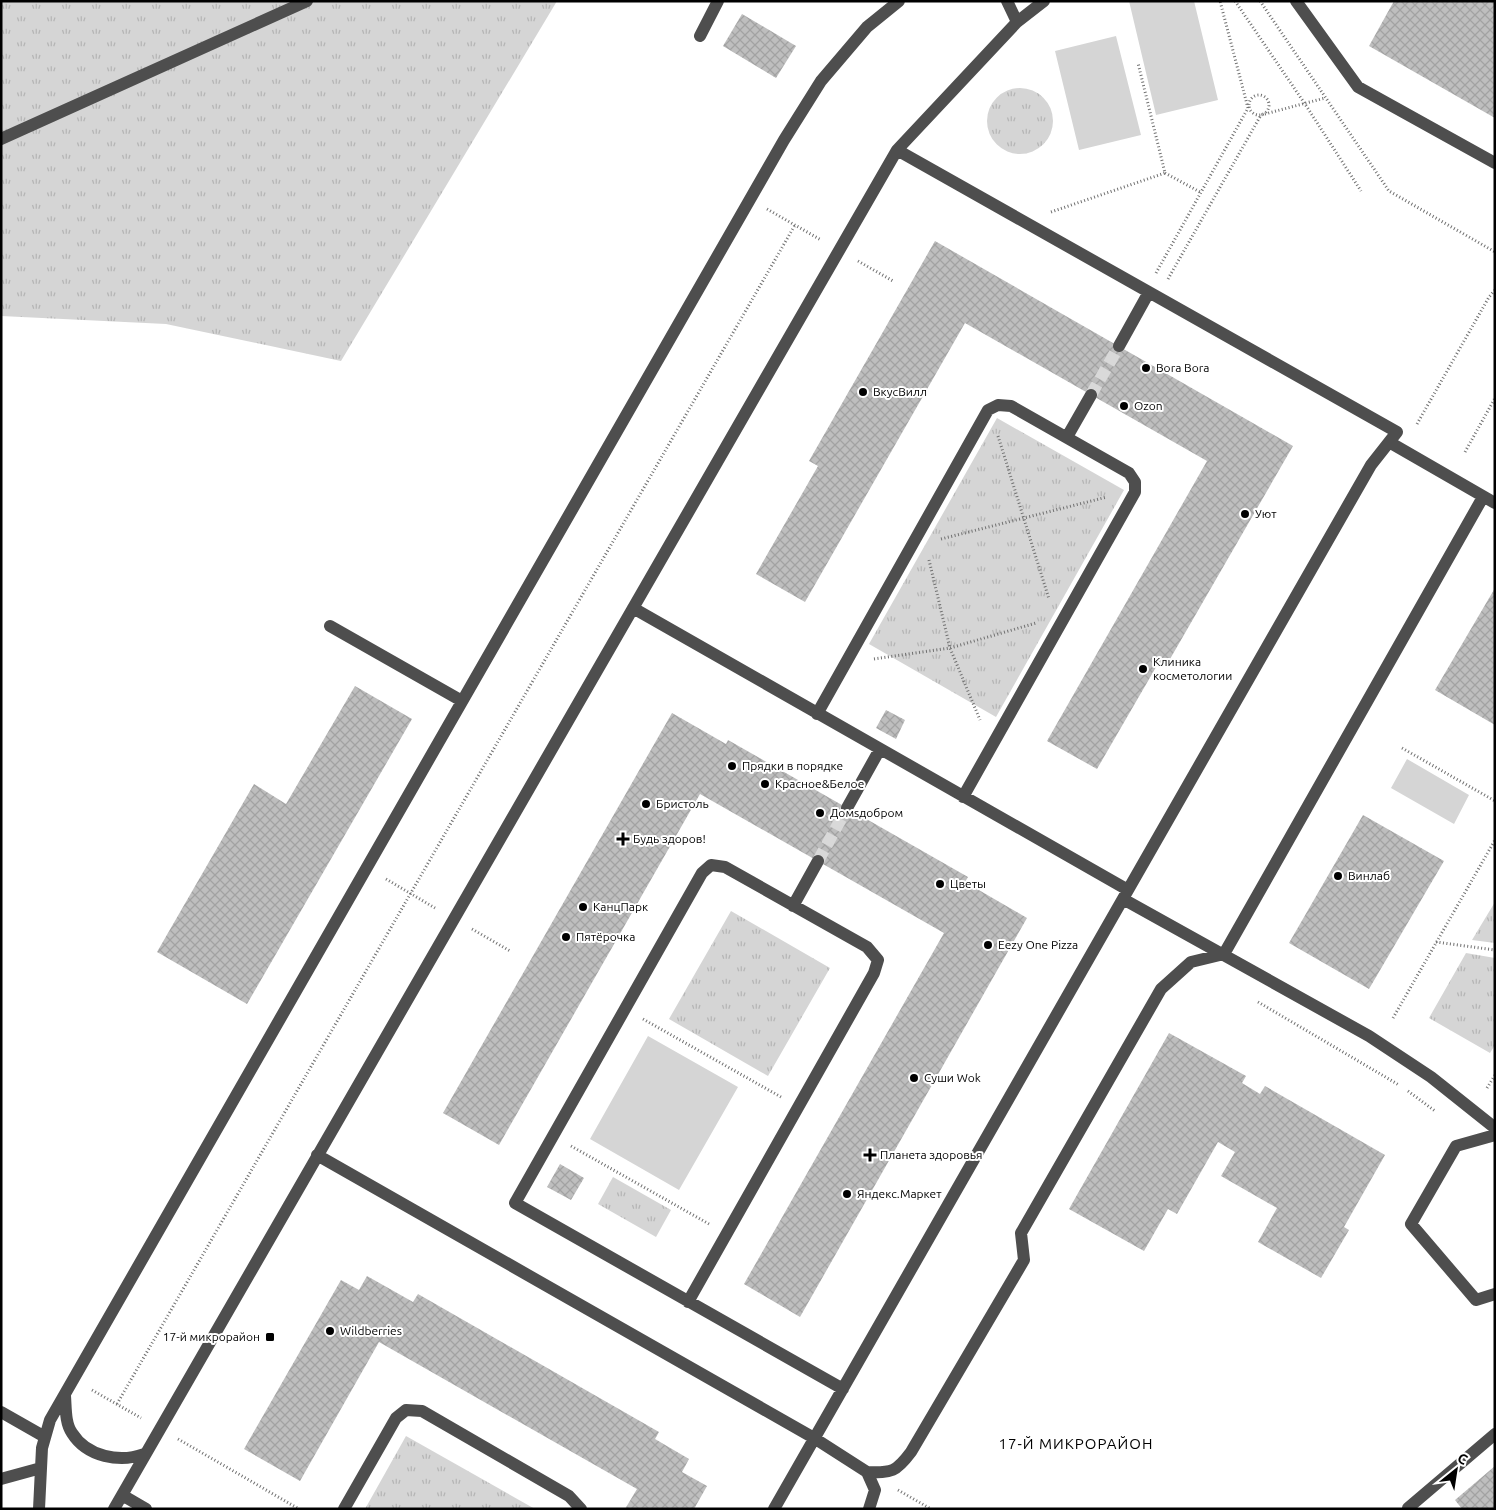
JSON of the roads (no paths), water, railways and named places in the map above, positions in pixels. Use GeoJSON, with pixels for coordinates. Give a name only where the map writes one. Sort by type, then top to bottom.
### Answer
{"type":"FeatureCollection","features":[{"type":"Feature","properties":{"kind":"street"},"geometry":{"type":"LineString","coordinates":[[1,139],[307,1]]}},
{"type":"Feature","properties":{"kind":"street"},"geometry":{"type":"LineString","coordinates":[[700,36],[718,1]]}},
{"type":"Feature","properties":{"kind":"street"},"geometry":{"type":"LineString","coordinates":[[38,1509],[42,1448],[50,1420],[784,140],[821,80],[867,27],[899,1]]}},
{"type":"Feature","properties":{"kind":"street"},"geometry":{"type":"LineString","coordinates":[[1006,1],[1016,22]]}},
{"type":"Feature","properties":{"kind":"street"},"geometry":{"type":"LineString","coordinates":[[114,1509],[897,150],[1016,22],[1044,1]]}},
{"type":"Feature","properties":{"kind":"street"},"geometry":{"type":"LineString","coordinates":[[1296,1],[1358,86],[1495,163]]}},
{"type":"Feature","properties":{"kind":"street"},"geometry":{"type":"LineString","coordinates":[[774,1509],[1372,465],[1397,432],[897,150]]}},
{"type":"Feature","properties":{"kind":"street"},"geometry":{"type":"LineString","coordinates":[[1119,346],[1149,292]]}},
{"type":"Feature","properties":{"kind":"street"},"geometry":{"type":"LineString","coordinates":[[1066,437],[1091,395]]}},
{"type":"Feature","properties":{"kind":"street"},"geometry":{"type":"LineString","coordinates":[[817,714],[846,662],[920,540],[988,410],[998,405],[1011,406],[1066,437],[1129,473],[1136,482],[1135,492],[1058,619],[992,746],[963,797]]}},
{"type":"Feature","properties":{"kind":"street"},"geometry":{"type":"LineString","coordinates":[[318,1155],[814,1438],[868,1472],[886,1473],[900,1467],[911,1452],[1024,1260],[1021,1233],[1161,989],[1191,962],[1224,954],[1489,500],[1388,442]]}},
{"type":"Feature","properties":{"kind":"street"},"geometry":{"type":"LineString","coordinates":[[633,608],[963,797],[1224,954],[1369,1036],[1431,1077],[1495,1128]]}},
{"type":"Feature","properties":{"kind":"street"},"geometry":{"type":"LineString","coordinates":[[330,626],[462,701]]}},
{"type":"Feature","properties":{"kind":"street"},"geometry":{"type":"LineString","coordinates":[[847,808],[880,749]]}},
{"type":"Feature","properties":{"kind":"street"},"geometry":{"type":"LineString","coordinates":[[793,906],[818,861]]}},
{"type":"Feature","properties":{"kind":"street"},"geometry":{"type":"LineString","coordinates":[[688,1302],[874,973],[878,960],[867,948],[725,867],[711,865],[702,873],[515,1203],[688,1302],[843,1389]]}},
{"type":"Feature","properties":{"kind":"street"},"geometry":{"type":"LineString","coordinates":[[1495,1135],[1456,1146],[1411,1224],[1476,1300],[1495,1294]]}},
{"type":"Feature","properties":{"kind":"street"},"geometry":{"type":"LineString","coordinates":[[65,1396],[66,1417],[71,1433],[84,1446],[97,1454],[118,1458],[131,1459],[144,1454]]}},
{"type":"Feature","properties":{"kind":"street"},"geometry":{"type":"LineString","coordinates":[[344,1509],[396,1418],[406,1410],[422,1411],[569,1496],[581,1509]]}},
{"type":"Feature","properties":{"kind":"street"},"geometry":{"type":"LineString","coordinates":[[1,1412],[45,1437]]}},
{"type":"Feature","properties":{"kind":"street"},"geometry":{"type":"LineString","coordinates":[[1409,1509],[1495,1434]]}},
{"type":"Feature","properties":{"kind":"street"},"geometry":{"type":"LineString","coordinates":[[1,1479],[41,1468]]}},
{"type":"Feature","properties":{"kind":"street"},"geometry":{"type":"LineString","coordinates":[[868,1472],[876,1490],[869,1509]]}},
{"type":"Feature","properties":{"kind":"street"},"geometry":{"type":"LineString","coordinates":[[122,1495],[146,1509]]}},
{"type":"Feature","properties":{"kind":"tunnel"},"geometry":{"type":"LineString","coordinates":[[1091,395],[1119,346]]}},
{"type":"Feature","properties":{"kind":"tunnel"},"geometry":{"type":"LineString","coordinates":[[818,861],[847,808]]}},
{"type":"Feature","properties":{"kind":"place","name":"Bora Bora"},"geometry":{"type":"Point","coordinates":[1146,368]}},
{"type":"Feature","properties":{"kind":"place","name":"ВкусВилл"},"geometry":{"type":"Point","coordinates":[863,392]}},
{"type":"Feature","properties":{"kind":"place","name":"Ozon"},"geometry":{"type":"Point","coordinates":[1124,406]}},
{"type":"Feature","properties":{"kind":"place","name":"Уют"},"geometry":{"type":"Point","coordinates":[1245,514]}},
{"type":"Feature","properties":{"kind":"place","name":"Клиника косметологии"},"geometry":{"type":"Point","coordinates":[1143,669]}},
{"type":"Feature","properties":{"kind":"place","name":"Прядки в порядке"},"geometry":{"type":"Point","coordinates":[732,766]}},
{"type":"Feature","properties":{"kind":"place","name":"Красное&Белое"},"geometry":{"type":"Point","coordinates":[765,784]}},
{"type":"Feature","properties":{"kind":"place","name":"Бристоль"},"geometry":{"type":"Point","coordinates":[646,804]}},
{"type":"Feature","properties":{"kind":"place","name":"Домsдобром"},"geometry":{"type":"Point","coordinates":[820,813]}},
{"type":"Feature","properties":{"kind":"place","name":"Будь здоров!"},"geometry":{"type":"Point","coordinates":[623,839]}},
{"type":"Feature","properties":{"kind":"place","name":"Винлаб"},"geometry":{"type":"Point","coordinates":[1338,876]}},
{"type":"Feature","properties":{"kind":"place","name":"Цветы"},"geometry":{"type":"Point","coordinates":[940,884]}},
{"type":"Feature","properties":{"kind":"place","name":"КанцПарк"},"geometry":{"type":"Point","coordinates":[583,907]}},
{"type":"Feature","properties":{"kind":"place","name":"Пятёрочка"},"geometry":{"type":"Point","coordinates":[566,937]}},
{"type":"Feature","properties":{"kind":"place","name":"Eezy One Pizza"},"geometry":{"type":"Point","coordinates":[988,945]}},
{"type":"Feature","properties":{"kind":"place","name":"Суши Wok"},"geometry":{"type":"Point","coordinates":[914,1078]}},
{"type":"Feature","properties":{"kind":"place","name":"Планета здоровья"},"geometry":{"type":"Point","coordinates":[870,1155]}},
{"type":"Feature","properties":{"kind":"place","name":"Яндекс.Маркет"},"geometry":{"type":"Point","coordinates":[847,1194]}},
{"type":"Feature","properties":{"kind":"place","name":"Wildberries"},"geometry":{"type":"Point","coordinates":[330,1331]}},
{"type":"Feature","properties":{"kind":"place","name":"17-й микрорайон"},"geometry":{"type":"Point","coordinates":[270,1337]}},
{"type":"Feature","properties":{"kind":"district","name":"17-Й МИКРОРАЙОН"},"geometry":{"type":"Point","coordinates":[1076,1444]}}]}
